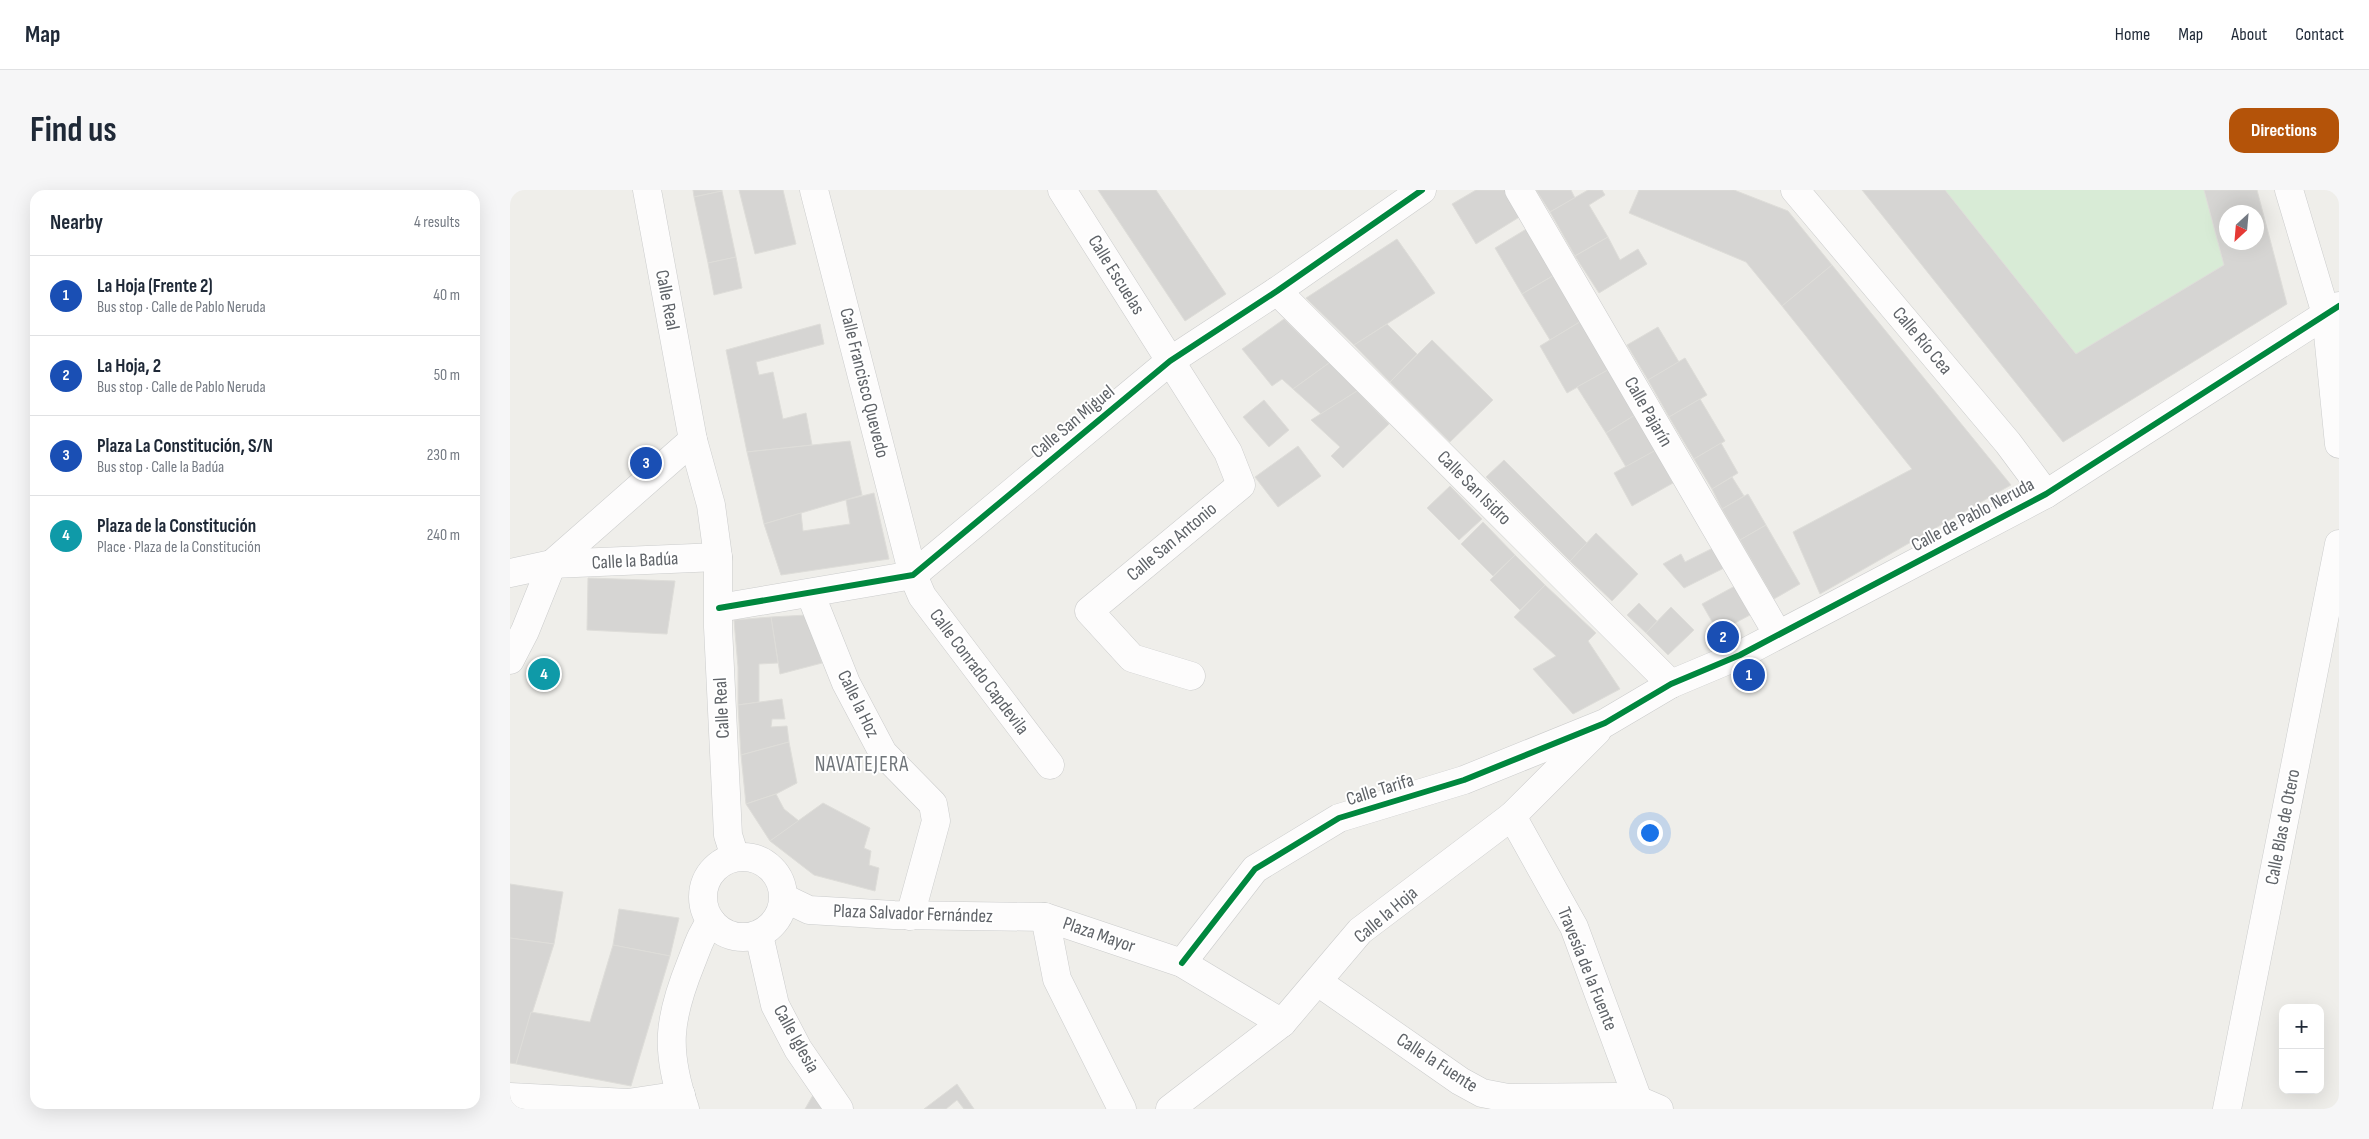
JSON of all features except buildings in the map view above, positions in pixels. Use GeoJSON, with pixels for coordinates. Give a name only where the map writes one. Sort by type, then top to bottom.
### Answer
{"type":"FeatureCollection","features":[{"type":"Feature","properties":{"kind":"street","name":"Calle Real"},"geometry":{"type":"LineString","coordinates":[[646,190],[693,440],[711,505],[718,557],[728,835],[735,857]]}},
{"type":"Feature","properties":{"kind":"street","name":"Calle Francisco Quevedo"},"geometry":{"type":"LineString","coordinates":[[814,190],[913,575]]}},
{"type":"Feature","properties":{"kind":"street","name":"Calle Escuelas"},"geometry":{"type":"LineString","coordinates":[[1062,190],[1170,360]]}},
{"type":"Feature","properties":{"kind":"street","name":"Calle San Miguel"},"geometry":{"type":"LineString","coordinates":[[913,575],[1170,360],[1278,291],[1422,190]]}},
{"type":"Feature","properties":{"kind":"street","name":"Calle Pajarín"},"geometry":{"type":"LineString","coordinates":[[1519,190],[1777,633]]}},
{"type":"Feature","properties":{"kind":"street","name":"Calle Río Cea"},"geometry":{"type":"LineString","coordinates":[[1795,190],[2008,443],[2046,494]]}},
{"type":"Feature","properties":{"kind":"street"},"geometry":{"type":"LineString","coordinates":[[2289,190],[2333,310],[2339,444]]}},
{"type":"Feature","properties":{"kind":"street","name":"Calle San Isidro"},"geometry":{"type":"LineString","coordinates":[[1278,291],[1671,684]]}},
{"type":"Feature","properties":{"kind":"street","name":"Calle de Pablo Neruda"},"geometry":{"type":"LineString","coordinates":[[1605,723],[1671,684],[1740,655],[1777,633],[2046,494],[2333,310]]}},
{"type":"Feature","properties":{"kind":"street","name":"Calle San Antonio"},"geometry":{"type":"LineString","coordinates":[[1170,360],[1228,452],[1241,485],[1089,611],[1132,658],[1191,676]]}},
{"type":"Feature","properties":{"kind":"street","name":"Calle la Badúa"},"geometry":{"type":"LineString","coordinates":[[552,564],[693,440]]}},
{"type":"Feature","properties":{"kind":"street","name":"Calle Blas de Otero"},"geometry":{"type":"LineString","coordinates":[[2227,1109],[2339,544]]}},
{"type":"Feature","properties":{"kind":"street","name":"Calle la Badúa"},"geometry":{"type":"LineString","coordinates":[[510,573],[552,564],[718,557]]}},
{"type":"Feature","properties":{"kind":"street"},"geometry":{"type":"LineString","coordinates":[[510,660],[525,631],[552,564]]}},
{"type":"Feature","properties":{"kind":"street"},"geometry":{"type":"LineString","coordinates":[[719,608],[913,575]]}},
{"type":"Feature","properties":{"kind":"street","name":"Calle Conrado Capdevila"},"geometry":{"type":"LineString","coordinates":[[913,575],[922,596],[1050,765]]}},
{"type":"Feature","properties":{"kind":"street","name":"Calle la Hoz"},"geometry":{"type":"LineString","coordinates":[[810,593],[846,683],[883,754],[933,804],[936,821],[910,916]]}},
{"type":"Feature","properties":{"kind":"street","name":"Calle la Hoja"},"geometry":{"type":"LineString","coordinates":[[1170,1109],[1282,1023],[1360,931],[1512,816],[1605,723]]}},
{"type":"Feature","properties":{"kind":"street","name":"Calle Tarifa"},"geometry":{"type":"LineString","coordinates":[[1182,964],[1255,869],[1339,818],[1464,780],[1605,723]]}},
{"type":"Feature","properties":{"kind":"street","name":"Travesía de la Fuente"},"geometry":{"type":"LineString","coordinates":[[1512,816],[1574,927],[1649,1104]]}},
{"type":"Feature","properties":{"kind":"street"},"geometry":{"type":"LineString","coordinates":[[735,857],[751,857],[765,863],[776,873],[783,887],[784,898],[780,916],[771,928],[759,935],[741,938],[724,934],[711,922],[703,905],[704,888],[710,874],[721,863],[735,857]]}},
{"type":"Feature","properties":{"kind":"street","name":"Plaza Salvador Fernández"},"geometry":{"type":"LineString","coordinates":[[784,898],[809,910],[910,916],[1045,917]]}},
{"type":"Feature","properties":{"kind":"street","name":"Plaza Mayor"},"geometry":{"type":"LineString","coordinates":[[1122,1109],[1056,980],[1045,917],[1182,964],[1282,1023]]}},
{"type":"Feature","properties":{"kind":"street"},"geometry":{"type":"LineString","coordinates":[[510,1097],[628,1103],[683,1102],[672,1061],[671,1026],[680,991],[703,932],[711,922]]}},
{"type":"Feature","properties":{"kind":"street","name":"Calle Iglesia"},"geometry":{"type":"LineString","coordinates":[[759,935],[775,1005],[798,1049],[839,1109]]}},
{"type":"Feature","properties":{"kind":"street","name":"Calle la Fuente"},"geometry":{"type":"LineString","coordinates":[[1318,982],[1460,1081],[1482,1093],[1508,1098],[1616,1097],[1649,1104]]}},
{"type":"Feature","properties":{"kind":"green space"},"geometry":{"type":"Polygon","coordinates":[[[1945,190],[2204,190],[2224,265],[2076,354],[1945,190]]]}},
{"type":"Feature","properties":{"kind":"cycle path"},"geometry":{"type":"LineString","coordinates":[[719,608],[913,575],[1170,361],[1277,291],[1422,190]]}},
{"type":"Feature","properties":{"kind":"cycle path"},"geometry":{"type":"LineString","coordinates":[[1182,963],[1255,869],[1339,818],[1464,780],[1605,723],[1671,684],[1740,655],[2046,494],[2339,306]]}},
{"type":"Feature","properties":{"kind":"place","name":"Plaza La Constitución, S/N"},"geometry":{"type":"Point","coordinates":[646,463]}},
{"type":"Feature","properties":{"kind":"place","name":"La Hoja, 2"},"geometry":{"type":"Point","coordinates":[1723,637]}},
{"type":"Feature","properties":{"kind":"place","name":"Plaza de la Constitución"},"geometry":{"type":"Point","coordinates":[544,674]}},
{"type":"Feature","properties":{"kind":"place","name":"La Hoja (Frente 2)"},"geometry":{"type":"Point","coordinates":[1749,675]}},
{"type":"Feature","properties":{"kind":"district","name":"NAVATEJERA"},"geometry":{"type":"Point","coordinates":[862,764]}}]}
